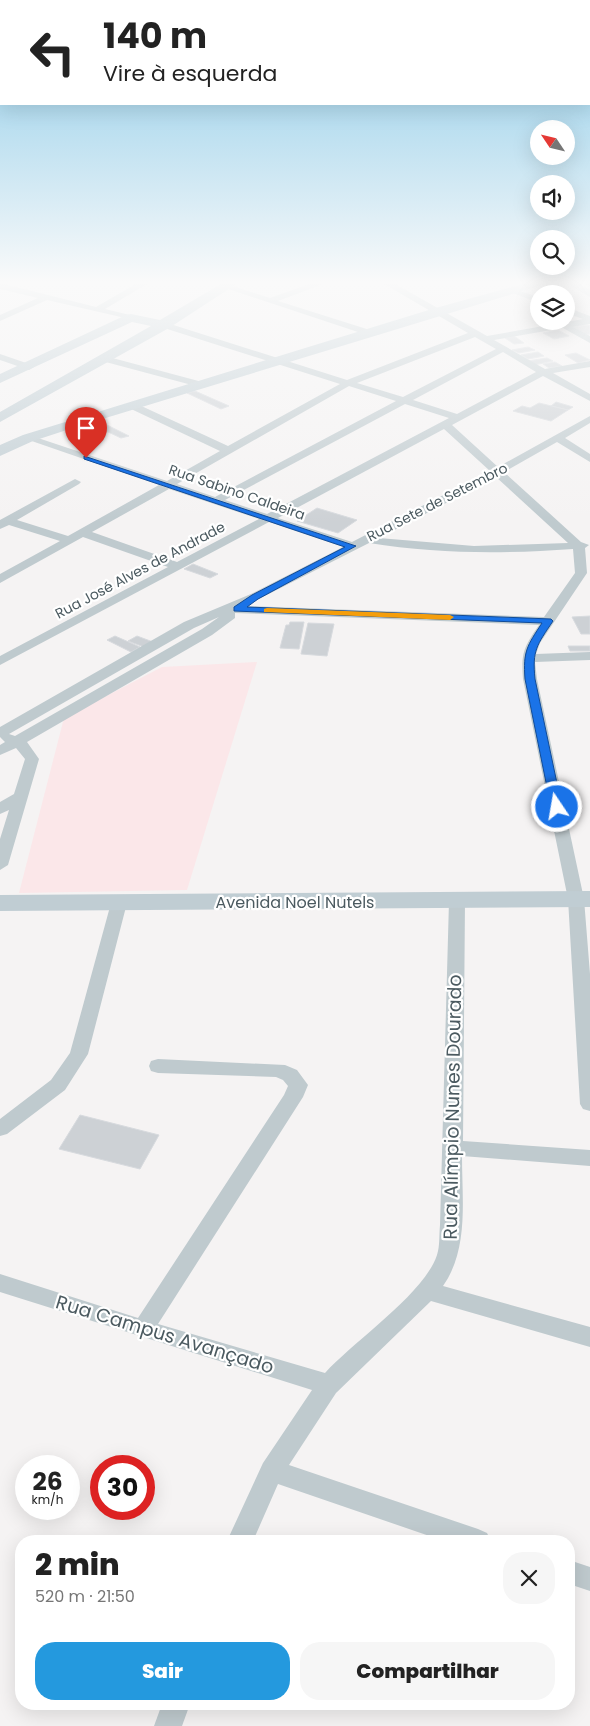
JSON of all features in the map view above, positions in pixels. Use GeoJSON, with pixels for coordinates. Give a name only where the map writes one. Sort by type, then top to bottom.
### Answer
{"type":"FeatureCollection","features":[{"type":"Feature","properties":{"kind":"street"},"geometry":{"type":"LineString","coordinates":[[13,362],[29,367]]}},
{"type":"Feature","properties":{"kind":"street"},"geometry":{"type":"LineString","coordinates":[[0,379],[41,362]]}},
{"type":"Feature","properties":{"kind":"street"},"geometry":{"type":"LineString","coordinates":[[0,418],[100,362]]}},
{"type":"Feature","properties":{"kind":"street"},"geometry":{"type":"LineString","coordinates":[[115,362],[203,385]]}},
{"type":"Feature","properties":{"kind":"street"},"geometry":{"type":"LineString","coordinates":[[0,452],[28,438],[280,362]]}},
{"type":"Feature","properties":{"kind":"street"},"geometry":{"type":"LineString","coordinates":[[284,362],[456,417]]}},
{"type":"Feature","properties":{"kind":"street"},"geometry":{"type":"LineString","coordinates":[[0,579],[350,382],[408,362]]}},
{"type":"Feature","properties":{"kind":"street"},"geometry":{"type":"LineString","coordinates":[[215,501],[478,362]]}},
{"type":"Feature","properties":{"kind":"street"},"geometry":{"type":"LineString","coordinates":[[524,362],[590,398]]}},
{"type":"Feature","properties":{"kind":"street","name":"Rua José Alves de Andrade"},"geometry":{"type":"LineString","coordinates":[[0,662],[543,372],[590,364]]}},
{"type":"Feature","properties":{"kind":"street"},"geometry":{"type":"LineString","coordinates":[[133,406],[228,450]]}},
{"type":"Feature","properties":{"kind":"street","name":"Rua Sete de Setembro"},"geometry":{"type":"LineString","coordinates":[[0,733],[189,625],[232,609],[497,472],[590,419]]}},
{"type":"Feature","properties":{"kind":"street"},"geometry":{"type":"LineString","coordinates":[[445,424],[497,472],[585,545],[586,573],[548,621],[533,643],[528,658],[530,679],[583,899],[590,1104]]}},
{"type":"Feature","properties":{"kind":"street","name":"Rua Sabino Caldeira"},"geometry":{"type":"LineString","coordinates":[[28,438],[352,546]]}},
{"type":"Feature","properties":{"kind":"street"},"geometry":{"type":"LineString","coordinates":[[558,438],[590,459]]}},
{"type":"Feature","properties":{"kind":"street"},"geometry":{"type":"LineString","coordinates":[[4,523],[75,482]]}},
{"type":"Feature","properties":{"kind":"street"},"geometry":{"type":"LineString","coordinates":[[4,523],[70,540]]}},
{"type":"Feature","properties":{"kind":"street"},"geometry":{"type":"LineString","coordinates":[[83,533],[178,566]]}},
{"type":"Feature","properties":{"kind":"street"},"geometry":{"type":"LineString","coordinates":[[366,539],[407,545],[457,548],[585,545]]}},
{"type":"Feature","properties":{"kind":"street"},"geometry":{"type":"LineString","coordinates":[[232,609],[548,621]]}},
{"type":"Feature","properties":{"kind":"street","name":"Rua Sete de Setembro"},"geometry":{"type":"LineString","coordinates":[[0,751],[207,632],[232,609]]}},
{"type":"Feature","properties":{"kind":"street"},"geometry":{"type":"LineString","coordinates":[[528,658],[590,656]]}},
{"type":"Feature","properties":{"kind":"street"},"geometry":{"type":"LineString","coordinates":[[0,733],[30,752],[32,759],[19,797],[10,839],[0,865]]}},
{"type":"Feature","properties":{"kind":"street"},"geometry":{"type":"LineString","coordinates":[[0,809],[19,797]]}},
{"type":"Feature","properties":{"kind":"street","name":"Avenida Noel Nutels"},"geometry":{"type":"LineString","coordinates":[[0,903],[583,899]]}},
{"type":"Feature","properties":{"kind":"street","name":"Rua Alímpio Nunes Dourado"},"geometry":{"type":"LineString","coordinates":[[243,1535],[272,1471],[304,1419],[330,1385],[426,1290],[442,1270],[448,1255],[451,1225],[457,901]]}},
{"type":"Feature","properties":{"kind":"street"},"geometry":{"type":"LineString","coordinates":[[0,1129],[58,1086],[76,1060],[83,1041],[119,903]]}},
{"type":"Feature","properties":{"kind":"street"},"geometry":{"type":"LineString","coordinates":[[143,1329],[293,1097],[298,1086],[290,1075],[278,1070],[158,1066]]}},
{"type":"Feature","properties":{"kind":"street"},"geometry":{"type":"LineString","coordinates":[[451,1148],[590,1158]]}},
{"type":"Feature","properties":{"kind":"street","name":"Rua Campus Avançado"},"geometry":{"type":"LineString","coordinates":[[0,1283],[143,1329],[330,1385]]}},
{"type":"Feature","properties":{"kind":"street"},"geometry":{"type":"LineString","coordinates":[[426,1290],[590,1337]]}},
{"type":"Feature","properties":{"kind":"street"},"geometry":{"type":"LineString","coordinates":[[272,1471],[460,1535]]}},
{"type":"Feature","properties":{"kind":"street"},"geometry":{"type":"LineString","coordinates":[[575,1574],[590,1579]]}},
{"type":"Feature","properties":{"kind":"street"},"geometry":{"type":"LineString","coordinates":[[168,1726],[174,1710]]}},
{"type":"Feature","properties":{"kind":"shaded area"},"geometry":{"type":"Polygon","coordinates":[[[257,662],[187,890],[19,893],[64,718],[162,667],[257,662]]]}},
{"type":"Feature","properties":{"kind":"building"},"geometry":{"type":"Polygon","coordinates":[[[529,362],[550,362],[534,365],[529,362]]]}},
{"type":"Feature","properties":{"kind":"building"},"geometry":{"type":"Polygon","coordinates":[[[555,362],[562,366],[549,368],[543,364],[555,362]]]}},
{"type":"Feature","properties":{"kind":"building"},"geometry":{"type":"Polygon","coordinates":[[[195,391],[229,406],[221,409],[187,393],[195,391]]]}},
{"type":"Feature","properties":{"kind":"building"},"geometry":{"type":"Polygon","coordinates":[[[556,402],[573,407],[568,410],[551,406],[556,402]]]}},
{"type":"Feature","properties":{"kind":"building"},"geometry":{"type":"Polygon","coordinates":[[[539,403],[568,410],[551,421],[513,411],[522,406],[530,408],[539,403]]]}},
{"type":"Feature","properties":{"kind":"building"},"geometry":{"type":"Polygon","coordinates":[[[97,420],[129,436],[121,438],[89,423],[97,420]]]}},
{"type":"Feature","properties":{"kind":"building"},"geometry":{"type":"Polygon","coordinates":[[[317,508],[357,520],[338,533],[297,521],[317,508]]]}},
{"type":"Feature","properties":{"kind":"building"},"geometry":{"type":"Polygon","coordinates":[[[193,564],[218,574],[210,578],[184,569],[193,564]]]}},
{"type":"Feature","properties":{"kind":"building"},"geometry":{"type":"Polygon","coordinates":[[[590,616],[590,634],[581,634],[572,617],[590,616]]]}},
{"type":"Feature","properties":{"kind":"building"},"geometry":{"type":"Polygon","coordinates":[[[290,622],[304,622],[299,649],[280,648],[286,625],[289,625],[290,622]]]}},
{"type":"Feature","properties":{"kind":"building"},"geometry":{"type":"Polygon","coordinates":[[[308,623],[334,624],[327,656],[301,654],[308,623]]]}},
{"type":"Feature","properties":{"kind":"building"},"geometry":{"type":"Polygon","coordinates":[[[115,636],[140,647],[131,652],[107,640],[115,636]]]}},
{"type":"Feature","properties":{"kind":"building"},"geometry":{"type":"Polygon","coordinates":[[[137,636],[153,642],[144,647],[128,641],[137,636]]]}},
{"type":"Feature","properties":{"kind":"building"},"geometry":{"type":"Polygon","coordinates":[[[568,646],[590,646],[590,651],[570,651],[568,646]]]}},
{"type":"Feature","properties":{"kind":"building"},"geometry":{"type":"Polygon","coordinates":[[[80,1115],[159,1135],[140,1169],[59,1149],[80,1115]]]}},
{"type":"Feature","properties":{"kind":"slow traffic"},"geometry":{"type":"LineString","coordinates":[[267,611],[450,617]]}},
{"type":"Feature","properties":{"kind":"route"},"geometry":{"type":"LineString","coordinates":[[86,458],[352,546],[255,597],[238,609],[548,621],[533,643],[528,658],[530,679],[557,807]]}}]}
